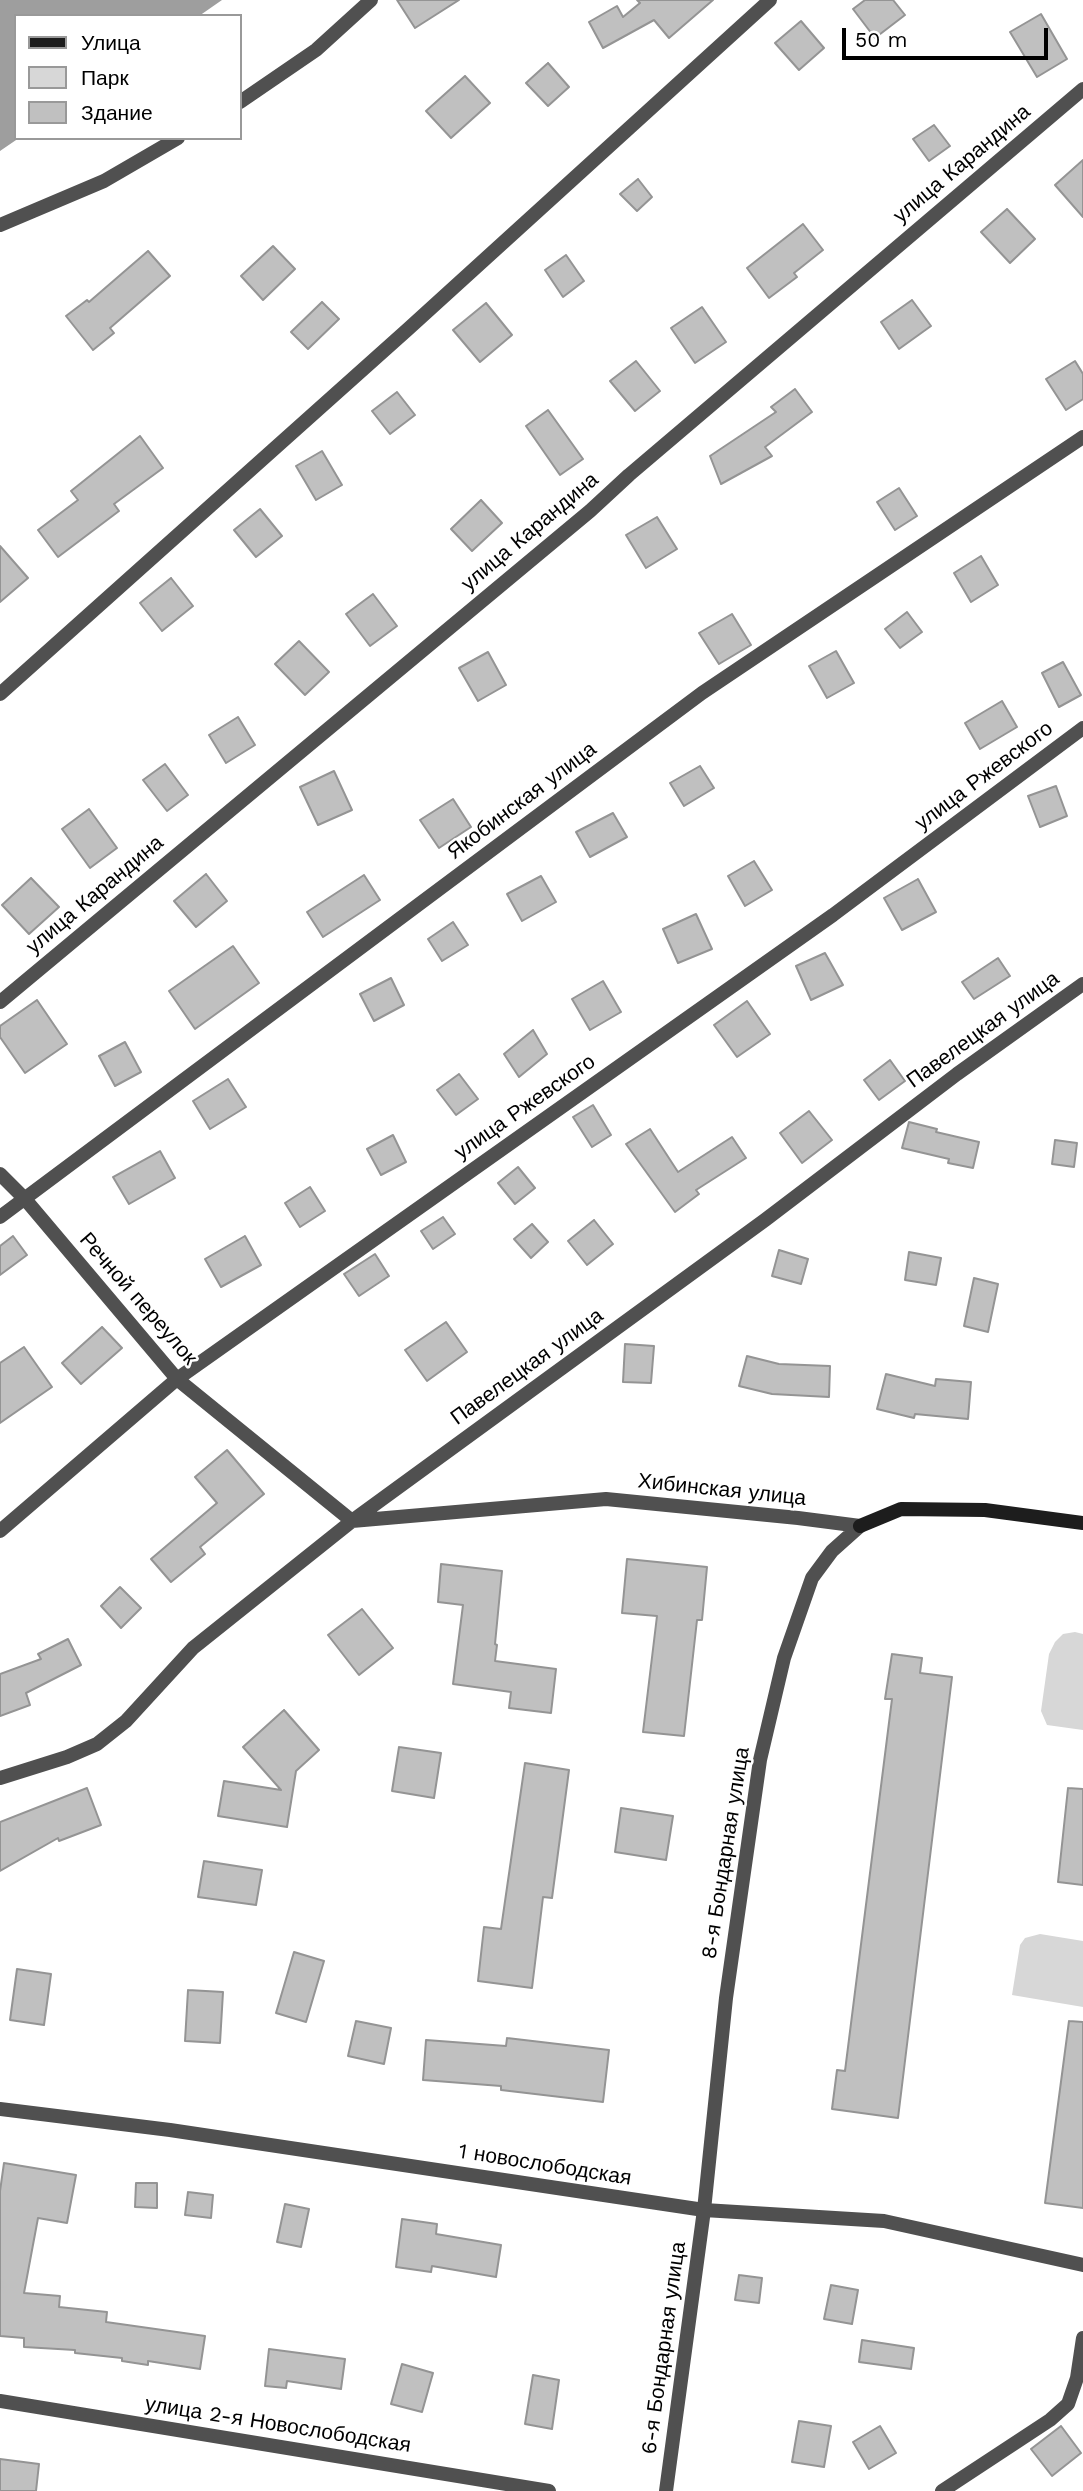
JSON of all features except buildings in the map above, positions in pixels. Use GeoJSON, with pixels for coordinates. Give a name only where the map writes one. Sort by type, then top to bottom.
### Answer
{"type":"FeatureCollection","features":[{"type":"Feature","properties":{"kind":"street"},"geometry":{"type":"LineString","coordinates":[[242,101],[316,50],[371,0]]}},
{"type":"Feature","properties":{"kind":"street"},"geometry":{"type":"LineString","coordinates":[[0,694],[771,0]]}},
{"type":"Feature","properties":{"kind":"street","name":"улица Карандина"},"geometry":{"type":"LineString","coordinates":[[0,1002],[590,511],[1083,89]]}},
{"type":"Feature","properties":{"kind":"street"},"geometry":{"type":"LineString","coordinates":[[0,225],[104,181],[175,140]]}},
{"type":"Feature","properties":{"kind":"street","name":"Якобинская улица"},"geometry":{"type":"LineString","coordinates":[[0,1217],[702,693],[1083,437]]}},
{"type":"Feature","properties":{"kind":"street","name":"улица Ржевского"},"geometry":{"type":"LineString","coordinates":[[0,1531],[177,1379],[832,915],[1083,728]]}},
{"type":"Feature","properties":{"kind":"street","name":"Павелецкая улица"},"geometry":{"type":"LineString","coordinates":[[0,1778],[67,1757],[97,1744],[127,1721],[193,1648],[352,1521],[1083,984]]}},
{"type":"Feature","properties":{"kind":"street","name":"Речной переулок"},"geometry":{"type":"LineString","coordinates":[[0,1174],[25,1199],[177,1379],[352,1521]]}},
{"type":"Feature","properties":{"kind":"street","name":"Хибинская улица"},"geometry":{"type":"LineString","coordinates":[[352,1521],[606,1499],[860,1526],[901,1509],[985,1510],[1083,1523]]}},
{"type":"Feature","properties":{"kind":"street","name":"8-я Бондарная улица"},"geometry":{"type":"LineString","coordinates":[[704,2210],[726,1998],[760,1760],[784,1658],[812,1578],[832,1551],[860,1526]]}},
{"type":"Feature","properties":{"kind":"street","name":"1 новослободская"},"geometry":{"type":"LineString","coordinates":[[0,2109],[170,2130],[704,2210],[884,2221],[1083,2265]]}},
{"type":"Feature","properties":{"kind":"street","name":"6-я Бондарная улица"},"geometry":{"type":"LineString","coordinates":[[666,2491],[704,2210]]}},
{"type":"Feature","properties":{"kind":"street"},"geometry":{"type":"LineString","coordinates":[[942,2491],[1050,2420],[1068,2404],[1077,2378],[1083,2338]]}},
{"type":"Feature","properties":{"kind":"street","name":"улица 2-я Новослободская"},"geometry":{"type":"LineString","coordinates":[[0,2401],[549,2491]]}},
{"type":"Feature","properties":{"kind":"green space"},"geometry":{"type":"Polygon","coordinates":[[[1063,1634],[1083,1634],[1083,1730],[1047,1725],[1041,1711],[1049,1654],[1063,1634]]]}},
{"type":"Feature","properties":{"kind":"green space"},"geometry":{"type":"Polygon","coordinates":[[[1040,1934],[1083,1941],[1083,2007],[1012,1995],[1020,1945],[1025,1938],[1040,1934]]]}},
{"type":"Feature","properties":{"kind":"shaded area"},"geometry":{"type":"Polygon","coordinates":[[[0,0],[222,0],[202,14],[14,14],[16,140],[0,151],[0,0]]]}}]}
